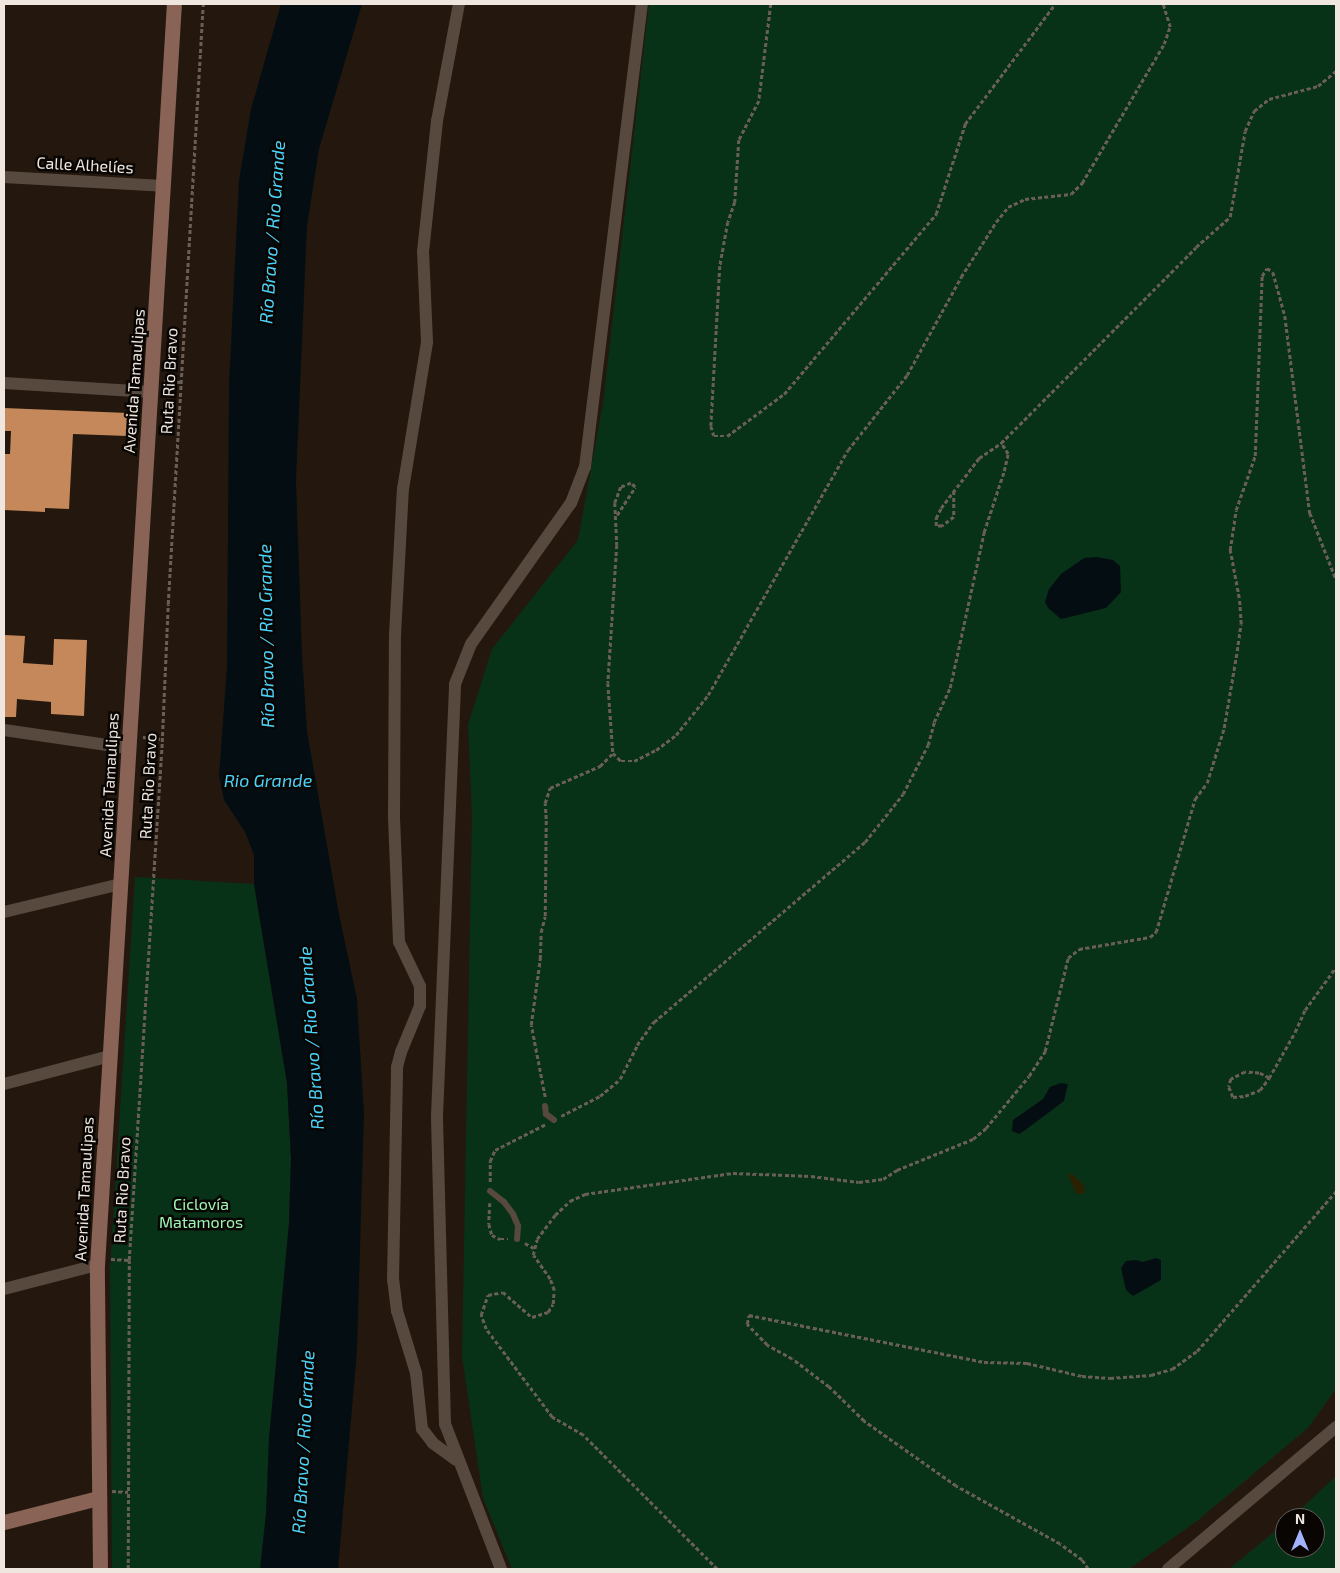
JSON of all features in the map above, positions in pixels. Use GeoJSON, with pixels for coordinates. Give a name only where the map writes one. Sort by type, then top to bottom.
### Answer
{"type":"FeatureCollection","features":[{"type":"Feature","properties":{"kind":"street","name":"Avenida Tamaulipas"},"geometry":{"type":"LineString","coordinates":[[100,1569],[97,1265],[174,4]]}},
{"type":"Feature","properties":{"kind":"street"},"geometry":{"type":"LineString","coordinates":[[457,1461],[433,1443],[422,1429],[416,1373],[397,1311],[393,1280],[397,1067],[401,1052],[420,1006],[420,986],[398,942],[394,816],[395,636],[403,490],[427,342],[423,252],[437,121],[460,4]]}},
{"type":"Feature","properties":{"kind":"street"},"geometry":{"type":"LineString","coordinates":[[501,1569],[457,1461],[445,1424],[437,1116],[455,684],[471,644],[571,504],[585,467],[642,4]]}},
{"type":"Feature","properties":{"kind":"street","name":"Calle Alhelíes"},"geometry":{"type":"LineString","coordinates":[[4,176],[163,186]]}},
{"type":"Feature","properties":{"kind":"street"},"geometry":{"type":"LineString","coordinates":[[4,383],[151,392]]}},
{"type":"Feature","properties":{"kind":"street"},"geometry":{"type":"LineString","coordinates":[[4,730],[129,742]]}},
{"type":"Feature","properties":{"kind":"street"},"geometry":{"type":"LineString","coordinates":[[4,912],[121,884]]}},
{"type":"Feature","properties":{"kind":"street"},"geometry":{"type":"LineString","coordinates":[[4,1084],[110,1056]]}},
{"type":"Feature","properties":{"kind":"street"},"geometry":{"type":"LineString","coordinates":[[4,1289],[97,1265]]}},
{"type":"Feature","properties":{"kind":"street"},"geometry":{"type":"LineString","coordinates":[[1168,1569],[1336,1426]]}},
{"type":"Feature","properties":{"kind":"street"},"geometry":{"type":"LineString","coordinates":[[4,1522],[98,1498]]}},
{"type":"Feature","properties":{"kind":"lane"},"geometry":{"type":"LineString","coordinates":[[545,1106],[546,1114],[554,1120]]}},
{"type":"Feature","properties":{"kind":"lane"},"geometry":{"type":"LineString","coordinates":[[490,1191],[504,1202],[513,1214],[518,1226],[517,1239]]}},
{"type":"Feature","properties":{"kind":"path","name":"Ruta Rio Bravo"},"geometry":{"type":"LineString","coordinates":[[128,1569],[129,1260],[162,739],[170,565],[204,4]]}},
{"type":"Feature","properties":{"kind":"path"},"geometry":{"type":"LineString","coordinates":[[771,4],[759,101],[739,140],[735,202],[728,222],[720,266],[711,426],[714,436],[727,436],[784,394],[936,214],[965,124],[1055,4]]}},
{"type":"Feature","properties":{"kind":"path"},"geometry":{"type":"LineString","coordinates":[[617,515],[635,487],[631,483],[621,487],[614,504],[617,515],[608,683],[613,752],[622,761],[634,761],[656,750],[676,735],[708,695],[848,450],[907,376],[961,277],[996,222],[1008,207],[1025,199],[1071,194],[1082,183],[1164,44],[1170,27],[1163,4]]}},
{"type":"Feature","properties":{"kind":"path"},"geometry":{"type":"LineString","coordinates":[[954,491],[954,517],[942,526],[936,526],[936,518],[954,491],[979,458],[1001,443],[1196,246],[1230,217],[1245,131],[1254,111],[1269,99],[1318,86],[1336,71]]}},
{"type":"Feature","properties":{"kind":"path"},"geometry":{"type":"LineString","coordinates":[[717,1569],[584,1435],[552,1417],[486,1329],[481,1315],[488,1295],[503,1292],[532,1317],[548,1312],[554,1304],[554,1290],[550,1279],[533,1255],[536,1239],[555,1215],[570,1201],[585,1194],[734,1174],[812,1176],[859,1182],[883,1179],[897,1170],[973,1139],[986,1128],[1029,1076],[1045,1051],[1068,958],[1079,949],[1150,937],[1156,932],[1195,798],[1207,783],[1224,728],[1237,651],[1241,624],[1239,598],[1230,550],[1236,510],[1255,456],[1261,286],[1262,276],[1267,268],[1273,272],[1285,316],[1310,513],[1336,579]]}},
{"type":"Feature","properties":{"kind":"path"},"geometry":{"type":"LineString","coordinates":[[534,1248],[517,1239],[500,1239],[492,1235],[489,1224],[490,1161],[495,1150],[600,1096],[620,1079],[637,1045],[654,1022],[865,842],[903,794],[928,745],[934,722],[950,688],[984,532],[1008,454],[1001,443]]}},
{"type":"Feature","properties":{"kind":"path"},"geometry":{"type":"LineString","coordinates":[[129,742],[162,739]]}},
{"type":"Feature","properties":{"kind":"path"},"geometry":{"type":"LineString","coordinates":[[534,1130],[540,1121],[545,1106],[545,1095],[531,1025],[540,959],[540,932],[545,916],[545,804],[550,788],[600,766],[613,752]]}},
{"type":"Feature","properties":{"kind":"path"},"geometry":{"type":"LineString","coordinates":[[1269,1078],[1245,1072],[1231,1079],[1229,1086],[1233,1097],[1245,1096],[1260,1090],[1269,1078],[1295,1032],[1305,1010],[1335,968]]}},
{"type":"Feature","properties":{"kind":"path"},"geometry":{"type":"LineString","coordinates":[[1088,1569],[1082,1560],[1060,1544],[956,1486],[864,1421],[829,1387],[792,1359],[767,1345],[747,1324],[749,1315],[984,1362],[1027,1363],[1082,1376],[1110,1378],[1152,1375],[1172,1369],[1197,1350],[1336,1191]]}},
{"type":"Feature","properties":{"kind":"green space"},"geometry":{"type":"Polygon","coordinates":[[[649,4],[1336,4],[1336,1389],[1308,1428],[1197,1521],[1129,1569],[512,1569],[483,1498],[462,1356],[472,815],[468,725],[492,649],[578,540],[603,403],[649,4]]]}},
{"type":"Feature","properties":{"kind":"green space","name":"Ciclovía Matamoros"},"geometry":{"type":"Polygon","coordinates":[[[135,877],[254,884],[287,1083],[291,1159],[289,1223],[269,1439],[266,1514],[260,1569],[112,1569],[110,1267],[135,877]]]}},
{"type":"Feature","properties":{"kind":"green space"},"geometry":{"type":"Polygon","coordinates":[[[1336,1476],[1336,1569],[1229,1569],[1275,1531],[1275,1558],[1325,1558],[1325,1508],[1302,1508],[1336,1476]]]}},
{"type":"Feature","properties":{"kind":"sand"},"geometry":{"type":"Polygon","coordinates":[[[1068,1174],[1072,1174],[1084,1185],[1085,1193],[1076,1194],[1068,1174]]]}},
{"type":"Feature","properties":{"kind":"water","name":"Rio Grande"},"geometry":{"type":"Polygon","coordinates":[[[281,4],[362,4],[319,149],[307,226],[296,481],[302,655],[307,731],[339,914],[357,999],[364,1113],[357,1351],[338,1569],[260,1569],[266,1514],[269,1439],[289,1223],[291,1159],[287,1083],[254,884],[254,855],[245,832],[224,800],[219,776],[227,666],[229,385],[239,180],[251,109],[281,4]]]}},
{"type":"Feature","properties":{"kind":"water"},"geometry":{"type":"Polygon","coordinates":[[[1097,557],[1113,560],[1120,566],[1121,592],[1106,608],[1061,619],[1048,608],[1045,602],[1049,589],[1061,574],[1084,558],[1097,557]]]}},
{"type":"Feature","properties":{"kind":"water"},"geometry":{"type":"Polygon","coordinates":[[[1061,1083],[1068,1084],[1064,1101],[1019,1134],[1012,1131],[1013,1120],[1043,1099],[1050,1087],[1061,1083]]]}},
{"type":"Feature","properties":{"kind":"water"},"geometry":{"type":"Polygon","coordinates":[[[1156,1258],[1161,1260],[1161,1280],[1133,1296],[1126,1290],[1121,1268],[1126,1261],[1136,1260],[1143,1262],[1156,1258]]]}},
{"type":"Feature","properties":{"kind":"building"},"geometry":{"type":"Polygon","coordinates":[[[4,408],[128,413],[127,436],[73,434],[69,509],[45,508],[45,512],[4,510],[4,454],[10,454],[11,431],[4,431],[4,408]]]}},
{"type":"Feature","properties":{"kind":"building"},"geometry":{"type":"Polygon","coordinates":[[[4,635],[25,636],[23,663],[53,665],[54,639],[87,640],[84,716],[51,714],[51,702],[17,699],[16,717],[4,717],[4,635]]]}},
{"type":"Feature","properties":{"kind":"water label","name":"Río Bravo / Rio Grande"},"geometry":{"type":"Point","coordinates":[272,232]}},
{"type":"Feature","properties":{"kind":"water label","name":"Río Bravo / Rio Grande"},"geometry":{"type":"Point","coordinates":[266,636]}},
{"type":"Feature","properties":{"kind":"water label","name":"Río Bravo / Rio Grande"},"geometry":{"type":"Point","coordinates":[311,1038]}},
{"type":"Feature","properties":{"kind":"water label","name":"Río Bravo / Rio Grande"},"geometry":{"type":"Point","coordinates":[303,1442]}}]}
